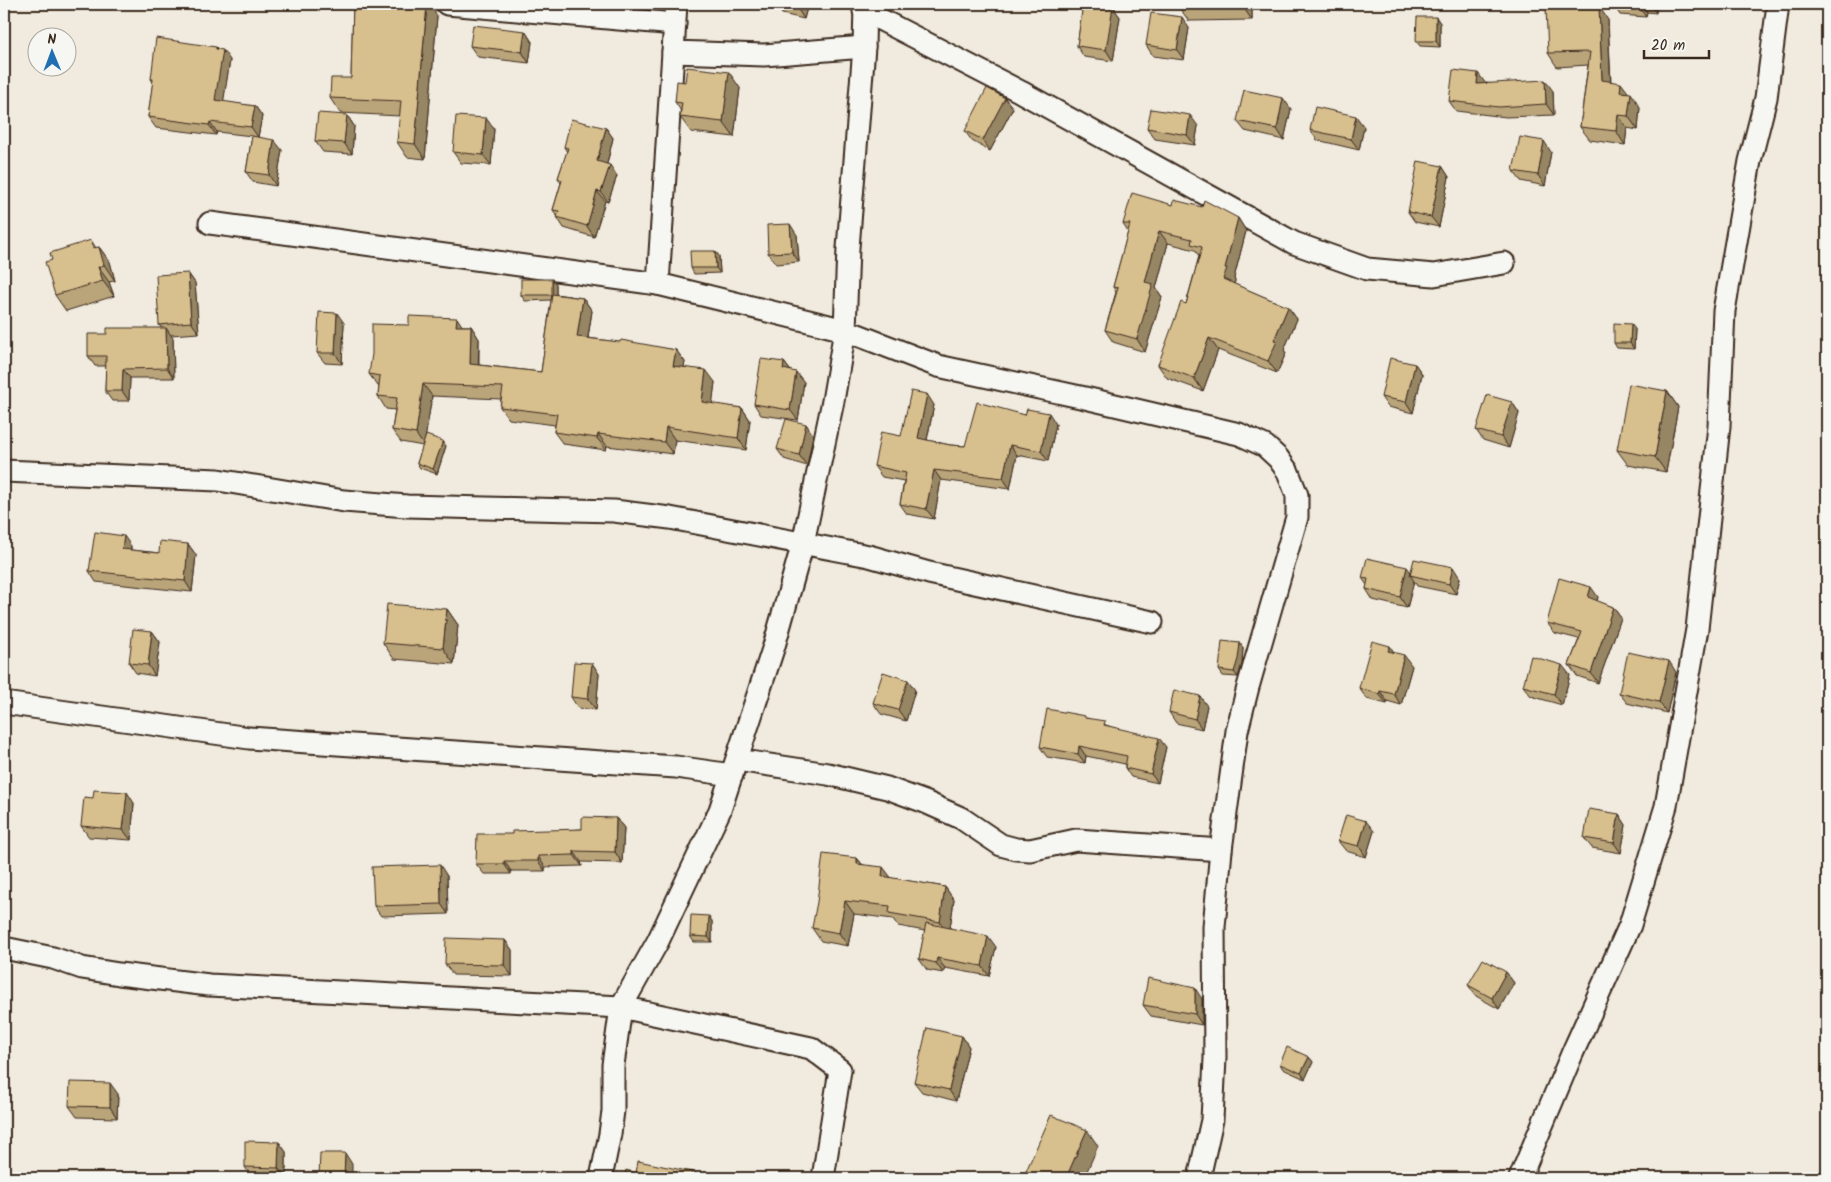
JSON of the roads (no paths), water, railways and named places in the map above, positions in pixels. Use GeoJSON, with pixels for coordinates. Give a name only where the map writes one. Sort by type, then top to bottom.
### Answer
{"type":"FeatureCollection","features":[{"type":"Feature","properties":{"kind":"street"},"geometry":{"type":"LineString","coordinates":[[447,4],[675,14],[658,284]]}},
{"type":"Feature","properties":{"kind":"street"},"geometry":{"type":"LineString","coordinates":[[1520,1178],[1572,1054],[1630,926],[1666,806],[1697,629],[1719,426],[1724,311],[1750,161],[1766,98],[1778,4]]}},
{"type":"Feature","properties":{"kind":"street"},"geometry":{"type":"LineString","coordinates":[[601,1178],[612,1119],[613,1065],[621,1007],[658,941],[720,810],[774,646],[803,543],[833,401],[845,330],[848,248],[864,47],[864,8],[1021,92],[1294,243],[1367,269],[1434,275],[1504,263]]}},
{"type":"Feature","properties":{"kind":"street"},"geometry":{"type":"LineString","coordinates":[[673,52],[764,55],[864,47]]}},
{"type":"Feature","properties":{"kind":"street"},"geometry":{"type":"LineString","coordinates":[[210,223],[658,284],[845,330],[938,366],[1239,434],[1265,446],[1278,458],[1288,472],[1297,495],[1297,518],[1237,731],[1221,850],[1214,927],[1215,1058],[1212,1120],[1199,1178]]}},
{"type":"Feature","properties":{"kind":"street"},"geometry":{"type":"LineString","coordinates":[[4,471],[218,480],[344,501],[407,506],[614,511],[670,518],[803,543],[1152,622]]}},
{"type":"Feature","properties":{"kind":"street"},"geometry":{"type":"LineString","coordinates":[[4,703],[250,738],[676,767],[734,768],[828,774],[887,788],[925,802],[961,818],[1001,845],[1016,849],[1030,850],[1076,840],[1221,850]]}},
{"type":"Feature","properties":{"kind":"street"},"geometry":{"type":"LineString","coordinates":[[4,948],[53,958],[82,968],[209,985],[621,1007],[810,1048],[840,1070],[823,1178]]}}]}
